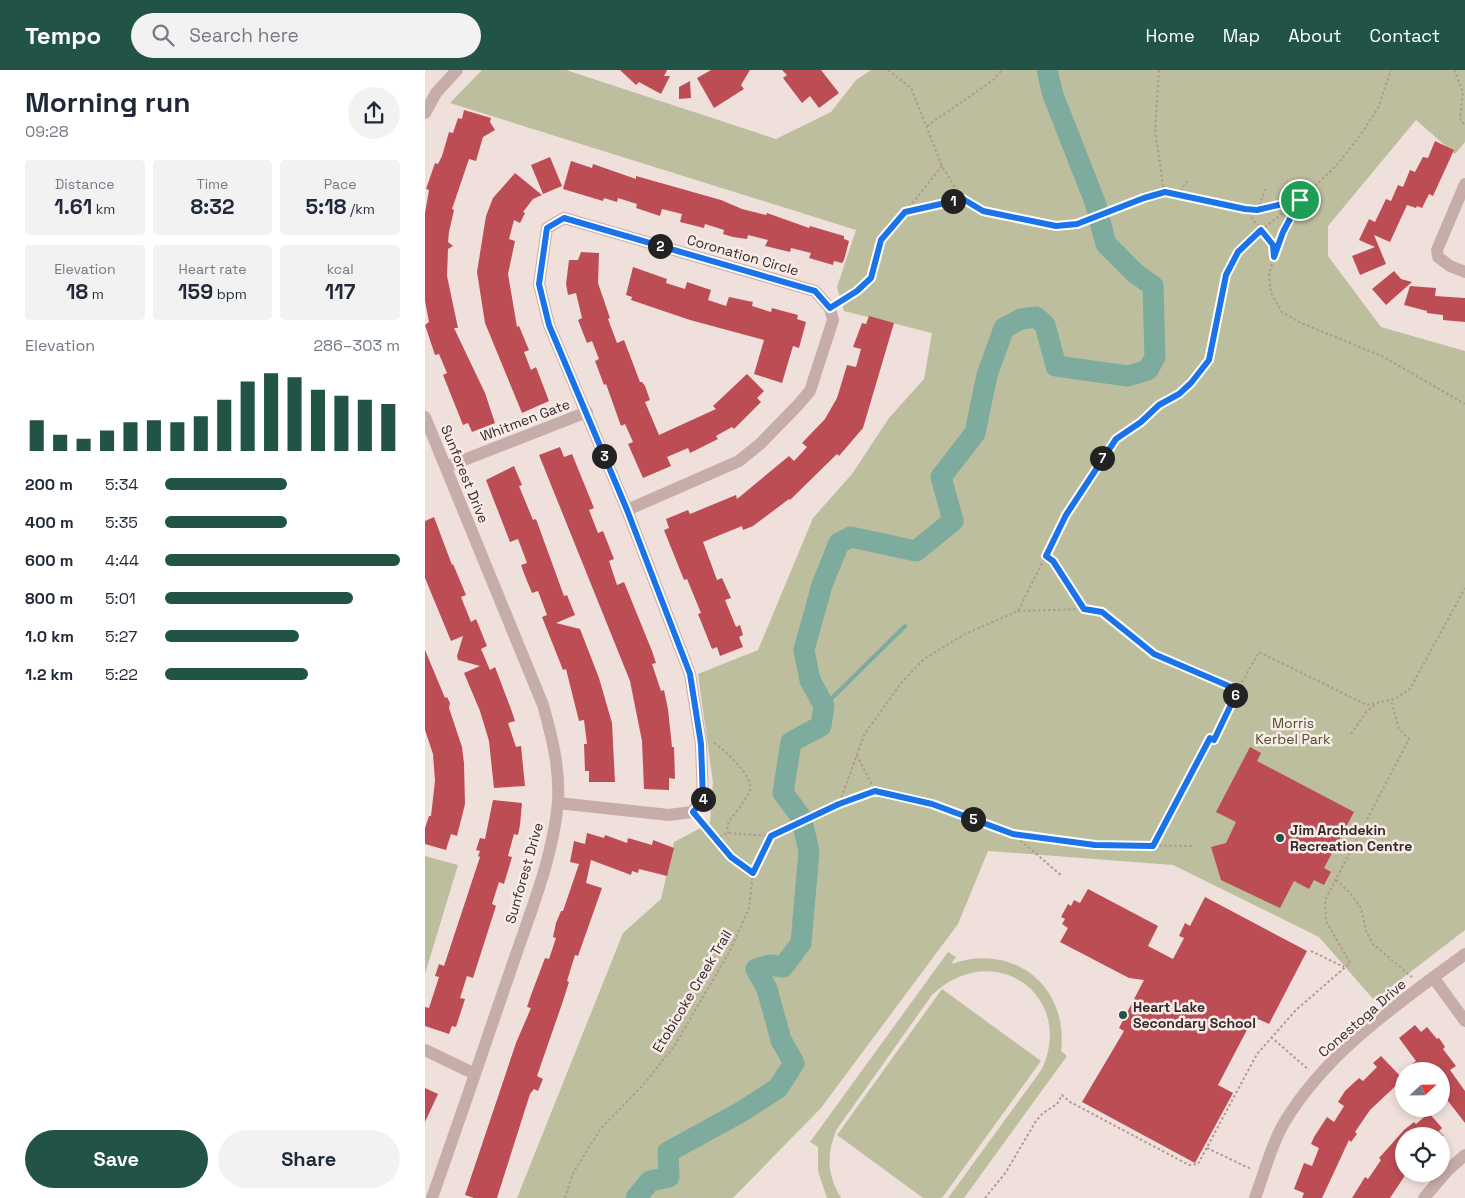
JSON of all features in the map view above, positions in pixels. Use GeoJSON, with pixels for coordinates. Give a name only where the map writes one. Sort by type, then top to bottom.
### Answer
{"type":"FeatureCollection","features":[{"type":"Feature","properties":{"kind":"street"},"geometry":{"type":"LineString","coordinates":[[425,113],[436,93],[457,70]]}},
{"type":"Feature","properties":{"kind":"street"},"geometry":{"type":"LineString","coordinates":[[1465,184],[1438,249],[1438,257],[1450,266],[1465,272]]}},
{"type":"Feature","properties":{"kind":"street","name":"Coronation Circle"},"geometry":{"type":"LineString","coordinates":[[693,812],[703,799],[701,744],[690,674],[627,510],[549,325],[539,284],[547,228],[564,218],[815,291],[830,308]]}},
{"type":"Feature","properties":{"kind":"street"},"geometry":{"type":"LineString","coordinates":[[627,510],[739,461],[760,444],[810,391],[833,320],[830,308]]}},
{"type":"Feature","properties":{"kind":"street","name":"Whitmen Gate"},"geometry":{"type":"LineString","coordinates":[[446,467],[587,412]]}},
{"type":"Feature","properties":{"kind":"street","name":"Sunforest Drive"},"geometry":{"type":"LineString","coordinates":[[425,417],[543,706],[555,747],[558,803],[550,849],[432,1198]]}},
{"type":"Feature","properties":{"kind":"street"},"geometry":{"type":"LineString","coordinates":[[558,803],[669,815],[693,812]]}},
{"type":"Feature","properties":{"kind":"street","name":"Conestoga Drive"},"geometry":{"type":"LineString","coordinates":[[1255,1198],[1284,1124],[1317,1078],[1339,1053],[1433,977],[1465,954]]}},
{"type":"Feature","properties":{"kind":"street"},"geometry":{"type":"LineString","coordinates":[[1433,977],[1465,1021]]}},
{"type":"Feature","properties":{"kind":"street"},"geometry":{"type":"LineString","coordinates":[[425,1050],[475,1074]]}},
{"type":"Feature","properties":{"kind":"street"},"geometry":{"type":"LineString","coordinates":[[1424,1198],[1447,1171],[1465,1155]]}},
{"type":"Feature","properties":{"kind":"path"},"geometry":{"type":"LineString","coordinates":[[888,70],[911,88],[942,166],[963,199],[983,211],[1056,226],[1077,224],[1144,198],[1165,192],[1257,210],[1300,200]]}},
{"type":"Feature","properties":{"kind":"path"},"geometry":{"type":"LineString","coordinates":[[927,126],[993,81],[1002,70]]}},
{"type":"Feature","properties":{"kind":"path"},"geometry":{"type":"LineString","coordinates":[[1159,70],[1155,130],[1165,192]]}},
{"type":"Feature","properties":{"kind":"path"},"geometry":{"type":"LineString","coordinates":[[1018,611],[1066,515],[1116,439],[1141,422],[1159,405],[1179,394],[1191,383],[1209,360],[1226,275],[1238,252],[1261,230],[1300,200],[1336,166],[1359,137],[1378,108],[1391,70]]}},
{"type":"Feature","properties":{"kind":"path"},"geometry":{"type":"LineString","coordinates":[[1454,70],[1463,92],[1460,118],[1465,126]]}},
{"type":"Feature","properties":{"kind":"path"},"geometry":{"type":"LineString","coordinates":[[830,308],[857,291],[871,278],[881,240],[942,166]]}},
{"type":"Feature","properties":{"kind":"path"},"geometry":{"type":"LineString","coordinates":[[1176,195],[1189,179]]}},
{"type":"Feature","properties":{"kind":"path"},"geometry":{"type":"LineString","coordinates":[[1257,210],[1265,189]]}},
{"type":"Feature","properties":{"kind":"path"},"geometry":{"type":"LineString","coordinates":[[905,212],[963,199]]}},
{"type":"Feature","properties":{"kind":"path"},"geometry":{"type":"LineString","coordinates":[[1300,200],[1283,232],[1269,274],[1271,293],[1282,312],[1301,324],[1382,356],[1465,404]]}},
{"type":"Feature","properties":{"kind":"path"},"geometry":{"type":"LineString","coordinates":[[1245,209],[1273,245],[1274,257]]}},
{"type":"Feature","properties":{"kind":"path"},"geometry":{"type":"LineString","coordinates":[[1046,556],[1053,561],[1084,609]]}},
{"type":"Feature","properties":{"kind":"path"},"geometry":{"type":"LineString","coordinates":[[1153,846],[1210,738],[1214,740],[1259,652],[1367,705],[1391,700],[1410,689],[1465,588]]}},
{"type":"Feature","properties":{"kind":"path"},"geometry":{"type":"LineString","coordinates":[[839,804],[864,735],[882,708],[924,659],[965,634],[1018,611],[1084,609],[1102,612],[1154,654],[1238,690]]}},
{"type":"Feature","properties":{"kind":"path"},"geometry":{"type":"LineString","coordinates":[[985,1198],[1006,1172],[1036,1121],[1043,1113],[1057,1104],[1062,1095],[1071,1102],[1189,1165],[1198,1164],[1257,1054],[1296,1010],[1344,967],[1351,963],[1325,921],[1325,900],[1409,740],[1399,729],[1391,700]]}},
{"type":"Feature","properties":{"kind":"path"},"geometry":{"type":"LineString","coordinates":[[1351,734],[1366,712],[1376,704]]}},
{"type":"Feature","properties":{"kind":"path"},"geometry":{"type":"LineString","coordinates":[[701,744],[715,742],[731,757],[751,783],[750,791],[727,826],[728,833]]}},
{"type":"Feature","properties":{"kind":"path"},"geometry":{"type":"LineString","coordinates":[[857,754],[875,791]]}},
{"type":"Feature","properties":{"kind":"path"},"geometry":{"type":"LineString","coordinates":[[715,839],[728,833],[771,836],[820,815],[839,804],[875,791],[932,804],[1013,834],[1095,845],[1191,846]]}},
{"type":"Feature","properties":{"kind":"path"},"geometry":{"type":"LineString","coordinates":[[693,812],[731,857],[753,873]]}},
{"type":"Feature","properties":{"kind":"path"},"geometry":{"type":"LineString","coordinates":[[1013,834],[1062,876]]}},
{"type":"Feature","properties":{"kind":"path","name":"Etobicoke Creek Trail"},"geometry":{"type":"LineString","coordinates":[[565,1198],[573,1174],[601,1128],[644,1084],[675,1045],[731,949],[749,908],[753,873],[771,836]]}},
{"type":"Feature","properties":{"kind":"path"},"geometry":{"type":"LineString","coordinates":[[1335,880],[1361,908],[1366,931],[1373,944],[1408,972],[1420,988]]}},
{"type":"Feature","properties":{"kind":"path"},"geometry":{"type":"LineString","coordinates":[[1311,950],[1344,967]]}},
{"type":"Feature","properties":{"kind":"path"},"geometry":{"type":"LineString","coordinates":[[1271,1037],[1317,1078]]}},
{"type":"Feature","properties":{"kind":"path"},"geometry":{"type":"LineString","coordinates":[[1207,1148],[1251,1169]]}},
{"type":"Feature","properties":{"kind":"green space","name":"Morris Kerbel Park"},"geometry":{"type":"Polygon","coordinates":[[[482,70],[566,70],[776,139],[831,112],[856,80],[871,70],[1465,70],[1465,142],[1455,154],[1416,120],[1328,226],[1328,256],[1381,327],[1465,351],[1465,930],[1374,1000],[1319,937],[1173,865],[988,851],[958,924],[821,1108],[733,1198],[517,1198],[623,933],[661,899],[674,842],[710,823],[713,783],[698,674],[758,650],[813,518],[852,474],[889,418],[924,379],[932,333],[844,311],[837,287],[856,230],[450,103],[482,70]]]}},
{"type":"Feature","properties":{"kind":"green space"},"geometry":{"type":"Polygon","coordinates":[[[425,856],[458,865],[425,974],[425,856]]]}},
{"type":"Feature","properties":{"kind":"green space"},"geometry":{"type":"Polygon","coordinates":[[[948,952],[956,957],[951,964],[974,959],[995,959],[1015,965],[1032,975],[1046,989],[1056,1007],[1061,1028],[1061,1051],[1067,1056],[964,1198],[948,1198],[1042,1069],[1049,1042],[1048,1018],[1038,997],[1022,982],[1002,973],[979,972],[955,978],[932,995],[837,1129],[831,1147],[830,1164],[833,1181],[841,1198],[827,1198],[818,1171],[818,1147],[810,1142],[948,952]]]}},
{"type":"Feature","properties":{"kind":"green space"},"geometry":{"type":"Polygon","coordinates":[[[942,989],[1041,1061],[942,1198],[923,1198],[837,1135],[942,989]]]}},
{"type":"Feature","properties":{"kind":"building"},"geometry":{"type":"Polygon","coordinates":[[[620,70],[667,70],[664,76],[670,76],[661,94],[639,82],[636,85],[620,70]]]}},
{"type":"Feature","properties":{"kind":"building"},"geometry":{"type":"Polygon","coordinates":[[[711,70],[750,70],[741,85],[744,89],[714,108],[697,78],[711,70]]]}},
{"type":"Feature","properties":{"kind":"building"},"geometry":{"type":"Polygon","coordinates":[[[782,70],[821,70],[839,93],[819,108],[810,96],[802,103],[783,78],[787,75],[782,70]]]}},
{"type":"Feature","properties":{"kind":"building"},"geometry":{"type":"Polygon","coordinates":[[[690,81],[691,98],[679,99],[679,87],[690,81]]]}},
{"type":"Feature","properties":{"kind":"building"},"geometry":{"type":"Polygon","coordinates":[[[464,110],[491,118],[490,122],[495,130],[483,137],[476,161],[469,159],[452,209],[454,210],[448,242],[453,246],[448,249],[447,276],[458,328],[454,328],[485,393],[495,423],[472,432],[468,423],[463,425],[443,375],[447,373],[439,354],[435,355],[425,325],[429,322],[425,301],[425,213],[429,190],[426,189],[435,163],[438,164],[442,156],[449,132],[453,133],[458,118],[462,119],[464,110]]]}},
{"type":"Feature","properties":{"kind":"building"},"geometry":{"type":"Polygon","coordinates":[[[1435,141],[1454,150],[1433,196],[1429,194],[1422,208],[1407,205],[1390,242],[1374,235],[1386,264],[1360,275],[1352,256],[1375,247],[1359,240],[1369,219],[1375,222],[1386,199],[1391,201],[1398,185],[1403,187],[1410,170],[1415,172],[1423,157],[1428,158],[1435,141]]]}},
{"type":"Feature","properties":{"kind":"building"},"geometry":{"type":"Polygon","coordinates":[[[550,157],[562,186],[543,194],[531,165],[550,157]]]}},
{"type":"Feature","properties":{"kind":"building"},"geometry":{"type":"Polygon","coordinates":[[[571,161],[592,168],[593,164],[636,179],[636,176],[721,200],[742,209],[766,215],[767,213],[809,228],[810,226],[844,236],[844,239],[849,241],[844,260],[842,263],[834,261],[833,265],[809,258],[811,253],[791,248],[790,252],[765,246],[768,240],[748,235],[747,239],[733,237],[723,234],[724,230],[705,224],[704,228],[680,222],[682,214],[662,209],[660,216],[636,208],[637,204],[618,198],[617,202],[604,198],[603,201],[563,189],[571,161]]]}},
{"type":"Feature","properties":{"kind":"building"},"geometry":{"type":"Polygon","coordinates":[[[515,173],[542,195],[533,199],[523,212],[525,213],[520,223],[514,220],[509,239],[515,241],[508,274],[517,327],[519,326],[529,350],[524,352],[531,370],[536,367],[549,401],[522,413],[485,323],[477,272],[486,216],[493,198],[515,173]]]}},
{"type":"Feature","properties":{"kind":"building"},"geometry":{"type":"Polygon","coordinates":[[[581,252],[599,253],[598,283],[610,318],[608,319],[617,343],[624,340],[640,382],[645,386],[650,400],[645,402],[659,435],[716,409],[713,406],[747,374],[764,391],[757,398],[761,402],[734,429],[732,427],[716,436],[718,439],[690,453],[688,448],[667,457],[671,466],[643,478],[628,444],[633,442],[625,424],[621,426],[606,384],[604,385],[595,361],[599,359],[592,341],[587,343],[578,320],[582,318],[576,293],[568,295],[566,284],[569,260],[578,260],[581,252]]]}},
{"type":"Feature","properties":{"kind":"building"},"geometry":{"type":"Polygon","coordinates":[[[633,267],[667,279],[666,283],[685,289],[687,282],[711,290],[708,300],[726,306],[729,297],[753,302],[752,306],[771,312],[772,308],[798,315],[797,319],[806,322],[799,348],[793,346],[782,383],[754,374],[764,340],[690,320],[631,300],[632,297],[626,295],[633,267]]]}},
{"type":"Feature","properties":{"kind":"building"},"geometry":{"type":"Polygon","coordinates":[[[1394,271],[1401,279],[1412,282],[1386,305],[1372,289],[1394,271]]]}},
{"type":"Feature","properties":{"kind":"building"},"geometry":{"type":"Polygon","coordinates":[[[1410,286],[1436,288],[1435,296],[1465,298],[1465,322],[1443,320],[1443,315],[1427,313],[1427,311],[1404,305],[1410,286]]]}},
{"type":"Feature","properties":{"kind":"building"},"geometry":{"type":"Polygon","coordinates":[[[869,316],[894,323],[863,428],[839,456],[837,454],[790,500],[753,526],[743,530],[742,526],[703,542],[717,580],[722,578],[731,598],[725,600],[736,627],[740,625],[743,635],[739,637],[743,647],[720,656],[717,647],[712,649],[698,614],[701,613],[687,579],[684,580],[664,530],[669,528],[666,519],[688,510],[690,514],[736,495],[737,499],[789,456],[794,461],[807,447],[802,443],[825,419],[837,398],[847,365],[856,367],[861,349],[853,347],[862,323],[866,324],[869,316]]]}},
{"type":"Feature","properties":{"kind":"building"},"geometry":{"type":"Polygon","coordinates":[[[560,447],[564,457],[572,454],[594,508],[589,510],[598,533],[603,531],[614,559],[609,561],[617,585],[624,582],[656,663],[652,664],[661,691],[664,690],[672,747],[674,747],[675,779],[669,778],[669,790],[644,789],[642,741],[630,681],[539,455],[560,447]]]}},
{"type":"Feature","properties":{"kind":"building"},"geometry":{"type":"Polygon","coordinates":[[[514,466],[522,485],[519,486],[533,520],[536,519],[564,596],[567,595],[575,615],[556,623],[580,629],[599,678],[612,723],[615,782],[589,782],[589,771],[585,771],[584,744],[587,744],[584,720],[579,721],[566,669],[563,670],[542,617],[547,615],[538,591],[532,593],[525,576],[521,565],[527,563],[518,539],[510,542],[486,480],[514,466]]]}},
{"type":"Feature","properties":{"kind":"building"},"geometry":{"type":"Polygon","coordinates":[[[434,517],[452,565],[466,595],[461,597],[471,622],[476,619],[487,646],[481,649],[490,670],[495,667],[511,709],[515,721],[508,723],[516,747],[521,746],[525,786],[494,788],[489,741],[480,711],[464,673],[480,666],[458,660],[457,656],[463,636],[451,641],[425,578],[425,521],[434,517]]]}},
{"type":"Feature","properties":{"kind":"building"},"geometry":{"type":"Polygon","coordinates":[[[425,650],[445,698],[447,697],[450,703],[449,708],[462,747],[464,763],[465,804],[457,836],[451,834],[446,850],[425,844],[425,828],[429,816],[431,816],[435,781],[433,754],[425,730],[425,650]]]}},
{"type":"Feature","properties":{"kind":"building"},"geometry":{"type":"Polygon","coordinates":[[[1250,747],[1261,753],[1257,761],[1354,812],[1324,868],[1331,872],[1324,885],[1314,880],[1309,889],[1294,881],[1280,908],[1221,880],[1211,847],[1226,843],[1236,822],[1216,812],[1250,747]]]}},
{"type":"Feature","properties":{"kind":"building"},"geometry":{"type":"Polygon","coordinates":[[[493,800],[522,803],[520,825],[518,835],[514,834],[508,856],[512,857],[504,884],[499,882],[492,904],[496,906],[473,978],[467,976],[460,998],[465,999],[456,1027],[452,1026],[449,1034],[425,1026],[425,1007],[429,1008],[439,977],[435,976],[439,964],[444,966],[480,857],[478,856],[480,851],[476,850],[480,838],[485,839],[493,800]]]}},
{"type":"Feature","properties":{"kind":"building"},"geometry":{"type":"Polygon","coordinates":[[[587,833],[604,838],[605,835],[627,843],[628,838],[652,845],[653,840],[674,848],[667,876],[639,869],[638,873],[632,871],[631,875],[591,860],[586,883],[602,888],[578,956],[575,955],[567,981],[569,982],[537,1076],[543,1079],[538,1091],[534,1089],[530,1094],[497,1198],[474,1198],[465,1195],[516,1043],[531,1008],[527,1007],[531,995],[545,958],[549,959],[556,938],[553,937],[556,923],[561,911],[563,911],[579,864],[570,862],[574,841],[585,844],[587,833]]]}},
{"type":"Feature","properties":{"kind":"building"},"geometry":{"type":"Polygon","coordinates":[[[1088,889],[1158,926],[1148,946],[1173,959],[1184,938],[1179,936],[1185,923],[1190,926],[1205,897],[1307,951],[1269,1024],[1258,1019],[1252,1030],[1248,1028],[1218,1085],[1233,1093],[1195,1163],[1082,1102],[1124,1031],[1119,1028],[1144,980],[1129,978],[1060,942],[1068,928],[1062,924],[1065,919],[1061,917],[1068,904],[1071,906],[1074,900],[1080,903],[1088,889]]]}},
{"type":"Feature","properties":{"kind":"building"},"geometry":{"type":"Polygon","coordinates":[[[1415,1025],[1421,1032],[1427,1027],[1437,1039],[1439,1038],[1445,1047],[1443,1049],[1456,1066],[1450,1070],[1450,1062],[1415,1062],[1416,1061],[1399,1038],[1415,1025]]]}},
{"type":"Feature","properties":{"kind":"building"},"geometry":{"type":"Polygon","coordinates":[[[1381,1056],[1395,1071],[1395,1087],[1370,1110],[1355,1132],[1357,1134],[1351,1142],[1349,1140],[1322,1198],[1302,1198],[1304,1193],[1294,1189],[1304,1163],[1312,1166],[1319,1148],[1311,1144],[1314,1137],[1327,1117],[1334,1122],[1344,1106],[1338,1102],[1345,1091],[1359,1078],[1363,1081],[1377,1067],[1373,1063],[1381,1056]]]}},
{"type":"Feature","properties":{"kind":"building"},"geometry":{"type":"Polygon","coordinates":[[[1450,1070],[1465,1091],[1465,1123],[1450,1104],[1450,1070]]]}},
{"type":"Feature","properties":{"kind":"building"},"geometry":{"type":"Polygon","coordinates":[[[425,1088],[438,1094],[425,1122],[425,1088]]]}},
{"type":"Feature","properties":{"kind":"building"},"geometry":{"type":"Polygon","coordinates":[[[1423,1118],[1433,1118],[1441,1127],[1408,1127],[1414,1122],[1416,1124],[1423,1118]]]}},
{"type":"Feature","properties":{"kind":"building"},"geometry":{"type":"Polygon","coordinates":[[[1395,1140],[1395,1182],[1401,1182],[1390,1198],[1352,1198],[1365,1177],[1368,1179],[1381,1160],[1379,1158],[1395,1140]]]}},
{"type":"Feature","properties":{"kind":"waterway"},"geometry":{"type":"LineString","coordinates":[[636,1198],[650,1181],[669,1177],[668,1152],[741,1112],[778,1088],[794,1063],[781,1040],[767,989],[756,969],[770,965],[783,967],[801,943],[809,851],[801,817],[783,793],[791,742],[821,726],[824,706],[810,680],[804,650],[822,585],[839,543],[851,537],[916,551],[953,521],[941,477],[975,433],[987,375],[1004,328],[1021,319],[1036,317],[1045,325],[1056,366],[1128,376],[1148,370],[1155,357],[1153,286],[1135,273],[1106,244],[1095,202],[1053,95],[1047,70]]}},
{"type":"Feature","properties":{"kind":"waterway"},"geometry":{"type":"LineString","coordinates":[[824,706],[905,626]]}},
{"type":"Feature","properties":{"kind":"place","name":"Jim Archdekin Recreation Centre"},"geometry":{"type":"Point","coordinates":[1280,838]}},
{"type":"Feature","properties":{"kind":"place","name":"Heart Lake Secondary School"},"geometry":{"type":"Point","coordinates":[1123,1015]}},
{"type":"Feature","properties":{"kind":"route"},"geometry":{"type":"LineString","coordinates":[[1165,192],[1257,210],[1300,200],[1283,232],[1274,257],[1273,245],[1261,230],[1238,252],[1226,275],[1209,360],[1191,383],[1179,394],[1159,405],[1141,422],[1116,439],[1092,472],[1066,515],[1046,556],[1053,561],[1084,609],[1102,612],[1154,654],[1238,690],[1214,740],[1210,738],[1153,846],[1095,845],[1029,834],[1013,834],[932,804],[875,791],[839,804],[820,815],[771,836],[753,873],[731,857],[693,812],[703,799],[701,744],[690,674],[659,588],[549,325],[539,284],[547,228],[564,218],[815,291],[830,308],[857,291],[871,278],[881,240],[905,212],[963,199],[983,211],[1056,226],[1077,224],[1144,198],[1165,192]]}}]}
